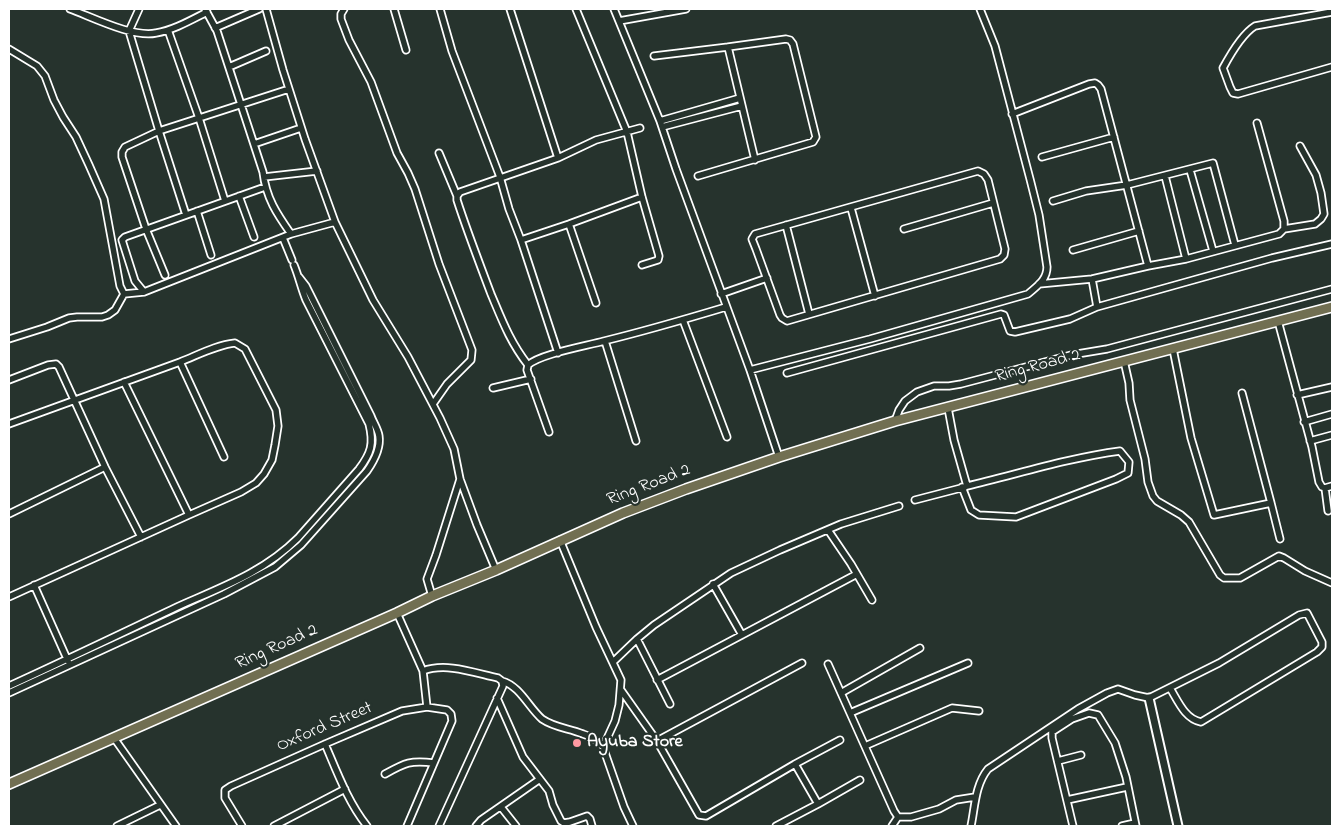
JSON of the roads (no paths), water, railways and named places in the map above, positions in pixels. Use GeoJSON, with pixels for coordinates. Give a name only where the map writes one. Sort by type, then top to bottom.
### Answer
{"type":"FeatureCollection","features":[{"type":"Feature","properties":{"kind":"main road","name":"Ring Road 2"},"geometry":{"type":"LineString","coordinates":[[9,784],[432,596],[496,570],[560,540],[686,489],[779,457],[895,421],[1332,307]]}},
{"type":"Feature","properties":{"kind":"street"},"geometry":{"type":"LineString","coordinates":[[70,9],[83,11],[129,31],[142,34],[156,34],[168,30],[206,10],[215,28],[229,67],[254,144],[270,202],[291,234]]}},
{"type":"Feature","properties":{"kind":"street"},"geometry":{"type":"LineString","coordinates":[[139,9],[129,31],[158,131],[186,215]]}},
{"type":"Feature","properties":{"kind":"street"},"geometry":{"type":"LineString","coordinates":[[215,28],[259,9]]}},
{"type":"Feature","properties":{"kind":"street"},"geometry":{"type":"LineString","coordinates":[[266,9],[301,128],[335,222],[373,300],[408,357],[454,449],[460,479],[496,570]]}},
{"type":"Feature","properties":{"kind":"street"},"geometry":{"type":"LineString","coordinates":[[344,9],[341,19],[349,40],[371,82],[397,153],[415,189],[439,264],[472,350],[471,360],[447,384],[433,404]]}},
{"type":"Feature","properties":{"kind":"street"},"geometry":{"type":"LineString","coordinates":[[394,9],[406,50]]}},
{"type":"Feature","properties":{"kind":"street"},"geometry":{"type":"LineString","coordinates":[[440,9],[452,50],[500,177],[558,353]]}},
{"type":"Feature","properties":{"kind":"street"},"geometry":{"type":"LineString","coordinates":[[510,9],[558,158]]}},
{"type":"Feature","properties":{"kind":"street"},"geometry":{"type":"LineString","coordinates":[[576,9],[626,132],[659,258],[642,265]]}},
{"type":"Feature","properties":{"kind":"street"},"geometry":{"type":"LineString","coordinates":[[614,9],[660,121],[750,370],[779,457]]}},
{"type":"Feature","properties":{"kind":"street"},"geometry":{"type":"LineString","coordinates":[[619,20],[686,9]]}},
{"type":"Feature","properties":{"kind":"street"},"geometry":{"type":"LineString","coordinates":[[750,370],[870,339],[1028,294],[1047,273],[1039,215],[995,46],[980,9]]}},
{"type":"Feature","properties":{"kind":"street"},"geometry":{"type":"LineString","coordinates":[[1332,12],[1255,26],[1249,30],[1223,68],[1233,93],[1238,94],[1332,67]]}},
{"type":"Feature","properties":{"kind":"street"},"geometry":{"type":"LineString","coordinates":[[168,30],[225,201]]}},
{"type":"Feature","properties":{"kind":"street"},"geometry":{"type":"LineString","coordinates":[[654,56],[786,39],[793,44],[816,136],[813,142],[698,176]]}},
{"type":"Feature","properties":{"kind":"street"},"geometry":{"type":"LineString","coordinates":[[728,46],[755,160]]}},
{"type":"Feature","properties":{"kind":"street"},"geometry":{"type":"LineString","coordinates":[[9,49],[38,66],[45,76],[54,100],[76,137],[89,164],[104,198],[120,286],[124,294]]}},
{"type":"Feature","properties":{"kind":"street"},"geometry":{"type":"LineString","coordinates":[[229,67],[266,51]]}},
{"type":"Feature","properties":{"kind":"street"},"geometry":{"type":"LineString","coordinates":[[1012,114],[1095,83],[1098,85],[1101,89],[1148,266]]}},
{"type":"Feature","properties":{"kind":"street"},"geometry":{"type":"LineString","coordinates":[[165,275],[146,229],[122,158],[122,152],[125,147],[158,131],[289,88]]}},
{"type":"Feature","properties":{"kind":"street"},"geometry":{"type":"LineString","coordinates":[[660,121],[740,98]]}},
{"type":"Feature","properties":{"kind":"street"},"geometry":{"type":"LineString","coordinates":[[662,127],[742,106]]}},
{"type":"Feature","properties":{"kind":"street"},"geometry":{"type":"LineString","coordinates":[[1256,123],[1284,221],[1284,229]]}},
{"type":"Feature","properties":{"kind":"street"},"geometry":{"type":"LineString","coordinates":[[254,144],[301,128]]}},
{"type":"Feature","properties":{"kind":"street"},"geometry":{"type":"LineString","coordinates":[[457,196],[460,192],[558,158],[596,140],[640,128]]}},
{"type":"Feature","properties":{"kind":"street"},"geometry":{"type":"LineString","coordinates":[[1042,157],[1114,137]]}},
{"type":"Feature","properties":{"kind":"street"},"geometry":{"type":"LineString","coordinates":[[1039,284],[1092,279],[1186,259],[1279,234],[1284,229],[1315,224],[1322,220],[1324,214],[1321,193],[1316,175],[1300,146]]}},
{"type":"Feature","properties":{"kind":"street"},"geometry":{"type":"LineString","coordinates":[[439,153],[457,196],[474,252],[507,333],[517,351],[528,365]]}},
{"type":"Feature","properties":{"kind":"street"},"geometry":{"type":"LineString","coordinates":[[1053,201],[1086,191],[1127,185],[1213,163],[1236,245]]}},
{"type":"Feature","properties":{"kind":"street"},"geometry":{"type":"LineString","coordinates":[[1190,170],[1213,252]]}},
{"type":"Feature","properties":{"kind":"street"},"geometry":{"type":"LineString","coordinates":[[264,177],[317,171]]}},
{"type":"Feature","properties":{"kind":"street"},"geometry":{"type":"LineString","coordinates":[[978,171],[984,174],[988,180],[1005,249],[1004,255],[1000,259],[787,321],[782,318],[752,239],[756,234],[851,208],[978,171]]}},
{"type":"Feature","properties":{"kind":"street"},"geometry":{"type":"LineString","coordinates":[[1165,176],[1186,259]]}},
{"type":"Feature","properties":{"kind":"street"},"geometry":{"type":"LineString","coordinates":[[144,292],[135,281],[122,240],[125,237],[265,187]]}},
{"type":"Feature","properties":{"kind":"street"},"geometry":{"type":"LineString","coordinates":[[239,196],[254,237]]}},
{"type":"Feature","properties":{"kind":"street"},"geometry":{"type":"LineString","coordinates":[[521,240],[642,197]]}},
{"type":"Feature","properties":{"kind":"street"},"geometry":{"type":"LineString","coordinates":[[904,229],[993,203]]}},
{"type":"Feature","properties":{"kind":"street"},"geometry":{"type":"LineString","coordinates":[[851,208],[875,296]]}},
{"type":"Feature","properties":{"kind":"street"},"geometry":{"type":"LineString","coordinates":[[196,211],[211,255]]}},
{"type":"Feature","properties":{"kind":"street"},"geometry":{"type":"LineString","coordinates":[[124,294],[144,292],[291,234],[335,222]]}},
{"type":"Feature","properties":{"kind":"street"},"geometry":{"type":"LineString","coordinates":[[569,224],[596,303]]}},
{"type":"Feature","properties":{"kind":"street"},"geometry":{"type":"LineString","coordinates":[[786,225],[809,314]]}},
{"type":"Feature","properties":{"kind":"street"},"geometry":{"type":"LineString","coordinates":[[1074,250],[1139,231]]}},
{"type":"Feature","properties":{"kind":"street"},"geometry":{"type":"LineString","coordinates":[[9,693],[262,567],[288,548],[367,457],[372,441],[369,424],[306,286],[299,277],[283,238]]}},
{"type":"Feature","properties":{"kind":"street"},"geometry":{"type":"LineString","coordinates":[[786,373],[1000,314],[1004,315],[1010,331],[1015,332],[1070,318],[1097,307],[1272,258],[1332,244]]}},
{"type":"Feature","properties":{"kind":"street"},"geometry":{"type":"LineString","coordinates":[[722,294],[766,278]]}},
{"type":"Feature","properties":{"kind":"street"},"geometry":{"type":"LineString","coordinates":[[1092,279],[1097,307]]}},
{"type":"Feature","properties":{"kind":"street"},"geometry":{"type":"LineString","coordinates":[[895,421],[905,401],[917,392],[934,386],[949,386],[977,381],[1071,355],[1106,349],[1332,289]]}},
{"type":"Feature","properties":{"kind":"street"},"geometry":{"type":"LineString","coordinates":[[9,338],[47,327],[69,318],[102,317],[108,315],[115,310],[124,294]]}},
{"type":"Feature","properties":{"kind":"street"},"geometry":{"type":"LineString","coordinates":[[549,432],[527,370],[528,365],[533,360],[726,307]]}},
{"type":"Feature","properties":{"kind":"street"},"geometry":{"type":"LineString","coordinates":[[683,320],[727,437]]}},
{"type":"Feature","properties":{"kind":"street"},"geometry":{"type":"LineString","coordinates":[[1278,321],[1319,482],[1325,488],[1328,511]]}},
{"type":"Feature","properties":{"kind":"street"},"geometry":{"type":"LineString","coordinates":[[604,341],[636,441]]}},
{"type":"Feature","properties":{"kind":"street"},"geometry":{"type":"LineString","coordinates":[[9,424],[229,343],[235,343],[245,349],[276,410],[278,426],[272,460],[256,483],[241,492],[9,597]]}},
{"type":"Feature","properties":{"kind":"street"},"geometry":{"type":"LineString","coordinates":[[1173,349],[1191,438],[1214,516],[1271,503]]}},
{"type":"Feature","properties":{"kind":"street"},"geometry":{"type":"LineString","coordinates":[[1124,361],[1129,383],[1130,400],[1145,459],[1148,482],[1153,496],[1157,501],[1189,522],[1220,575],[1224,578],[1240,578],[1279,556],[1305,571],[1332,583]]}},
{"type":"Feature","properties":{"kind":"street"},"geometry":{"type":"LineString","coordinates":[[180,362],[224,457]]}},
{"type":"Feature","properties":{"kind":"street"},"geometry":{"type":"LineString","coordinates":[[9,380],[48,365],[56,364],[62,373],[105,467],[141,536]]}},
{"type":"Feature","properties":{"kind":"street"},"geometry":{"type":"LineString","coordinates":[[9,686],[69,662],[224,594],[274,567],[288,557],[367,471],[378,450],[379,436],[371,416],[348,375]]}},
{"type":"Feature","properties":{"kind":"street"},"geometry":{"type":"LineString","coordinates":[[493,388],[531,379]]}},
{"type":"Feature","properties":{"kind":"street"},"geometry":{"type":"LineString","coordinates":[[124,382],[189,515]]}},
{"type":"Feature","properties":{"kind":"street"},"geometry":{"type":"LineString","coordinates":[[1297,395],[1332,387]]}},
{"type":"Feature","properties":{"kind":"street"},"geometry":{"type":"LineString","coordinates":[[1242,393],[1280,540]]}},
{"type":"Feature","properties":{"kind":"street"},"geometry":{"type":"LineString","coordinates":[[915,500],[965,487],[1067,461],[1120,451],[1129,462],[1128,473],[1116,480],[1016,518],[979,515],[971,510],[965,487],[954,440],[948,408]]}},
{"type":"Feature","properties":{"kind":"street"},"geometry":{"type":"LineString","coordinates":[[1304,422],[1332,414]]}},
{"type":"Feature","properties":{"kind":"street"},"geometry":{"type":"LineString","coordinates":[[1310,441],[1332,435]]}},
{"type":"Feature","properties":{"kind":"street"},"geometry":{"type":"LineString","coordinates":[[9,514],[105,467]]}},
{"type":"Feature","properties":{"kind":"street"},"geometry":{"type":"LineString","coordinates":[[432,596],[427,579],[460,479]]}},
{"type":"Feature","properties":{"kind":"street"},"geometry":{"type":"LineString","coordinates":[[1325,488],[1332,486]]}},
{"type":"Feature","properties":{"kind":"street"},"geometry":{"type":"LineString","coordinates":[[613,662],[637,639],[731,573],[841,524],[900,506]]}},
{"type":"Feature","properties":{"kind":"street"},"geometry":{"type":"LineString","coordinates":[[828,530],[872,600]]}},
{"type":"Feature","properties":{"kind":"street"},"geometry":{"type":"LineString","coordinates":[[560,540],[596,627],[621,680],[619,705],[615,721],[604,745],[604,750],[624,807],[633,826]]}},
{"type":"Feature","properties":{"kind":"street"},"geometry":{"type":"LineString","coordinates":[[657,680],[857,574]]}},
{"type":"Feature","properties":{"kind":"street"},"geometry":{"type":"LineString","coordinates":[[713,584],[742,635]]}},
{"type":"Feature","properties":{"kind":"street"},"geometry":{"type":"LineString","coordinates":[[34,585],[69,662]]}},
{"type":"Feature","properties":{"kind":"street"},"geometry":{"type":"LineString","coordinates":[[221,588],[224,594]]}},
{"type":"Feature","properties":{"kind":"street"},"geometry":{"type":"LineString","coordinates":[[397,613],[423,671],[428,707]]}},
{"type":"Feature","properties":{"kind":"street"},"geometry":{"type":"LineString","coordinates":[[971,826],[976,797],[984,774],[988,769],[1050,727],[1107,693],[1118,689],[1149,698],[1219,663],[1299,615],[1307,614],[1322,642],[1322,647],[1317,652],[1201,722],[1194,720],[1186,714],[1170,688]]}},
{"type":"Feature","properties":{"kind":"street"},"geometry":{"type":"LineString","coordinates":[[637,639],[670,704]]}},
{"type":"Feature","properties":{"kind":"street"},"geometry":{"type":"LineString","coordinates":[[841,693],[920,648]]}},
{"type":"Feature","properties":{"kind":"street"},"geometry":{"type":"LineString","coordinates":[[657,741],[802,663]]}},
{"type":"Feature","properties":{"kind":"street"},"geometry":{"type":"LineString","coordinates":[[850,713],[968,663]]}},
{"type":"Feature","properties":{"kind":"street"},"geometry":{"type":"LineString","coordinates":[[828,664],[898,818]]}},
{"type":"Feature","properties":{"kind":"street"},"geometry":{"type":"LineString","coordinates":[[423,671],[435,667],[498,678],[514,687],[529,706],[551,725],[584,734],[604,745]]}},
{"type":"Feature","properties":{"kind":"street"},"geometry":{"type":"LineString","coordinates":[[439,826],[503,686],[502,681]]}},
{"type":"Feature","properties":{"kind":"street"},"geometry":{"type":"LineString","coordinates":[[621,690],[657,741],[699,815],[706,816],[840,740]]}},
{"type":"Feature","properties":{"kind":"street"},"geometry":{"type":"LineString","coordinates":[[497,698],[523,757],[549,791],[552,805],[561,821],[564,823],[570,822],[587,816],[592,826]]}},
{"type":"Feature","properties":{"kind":"street"},"geometry":{"type":"LineString","coordinates":[[1149,698],[1178,826]]}},
{"type":"Feature","properties":{"kind":"street","name":"Oxford Street"},"geometry":{"type":"LineString","coordinates":[[242,826],[225,798],[225,790],[402,711],[428,707],[447,710],[451,714],[452,721],[434,764]]}},
{"type":"Feature","properties":{"kind":"street"},"geometry":{"type":"LineString","coordinates":[[865,746],[952,708],[979,711]]}},
{"type":"Feature","properties":{"kind":"street"},"geometry":{"type":"LineString","coordinates":[[1073,826],[1052,732],[1072,719],[1089,713],[1098,715],[1116,743],[1126,777],[1135,825],[1122,826]]}},
{"type":"Feature","properties":{"kind":"street"},"geometry":{"type":"LineString","coordinates":[[114,738],[176,826]]}},
{"type":"Feature","properties":{"kind":"street"},"geometry":{"type":"LineString","coordinates":[[325,744],[359,816],[367,826]]}},
{"type":"Feature","properties":{"kind":"street"},"geometry":{"type":"LineString","coordinates":[[1058,761],[1081,755]]}},
{"type":"Feature","properties":{"kind":"street"},"geometry":{"type":"LineString","coordinates":[[384,774],[405,763],[434,764],[407,826]]}},
{"type":"Feature","properties":{"kind":"street"},"geometry":{"type":"LineString","coordinates":[[795,764],[818,804]]}},
{"type":"Feature","properties":{"kind":"street"},"geometry":{"type":"LineString","coordinates":[[476,826],[481,820],[540,778]]}},
{"type":"Feature","properties":{"kind":"street"},"geometry":{"type":"LineString","coordinates":[[776,826],[860,780]]}},
{"type":"Feature","properties":{"kind":"street"},"geometry":{"type":"LineString","coordinates":[[1068,800],[1127,787]]}},
{"type":"Feature","properties":{"kind":"street"},"geometry":{"type":"LineString","coordinates":[[274,826],[345,788]]}},
{"type":"Feature","properties":{"kind":"street"},"geometry":{"type":"LineString","coordinates":[[892,826],[898,818],[911,817],[939,809],[956,800],[976,797]]}},
{"type":"Feature","properties":{"kind":"street"},"geometry":{"type":"LineString","coordinates":[[120,826],[160,805]]}},
{"type":"Feature","properties":{"kind":"street"},"geometry":{"type":"LineString","coordinates":[[501,807],[516,826]]}},
{"type":"Feature","properties":{"kind":"street"},"geometry":{"type":"LineString","coordinates":[[556,826],[561,821]]}},
{"type":"Feature","properties":{"kind":"place","name":"Ayuba Store"},"geometry":{"type":"Point","coordinates":[577,743]}}]}
